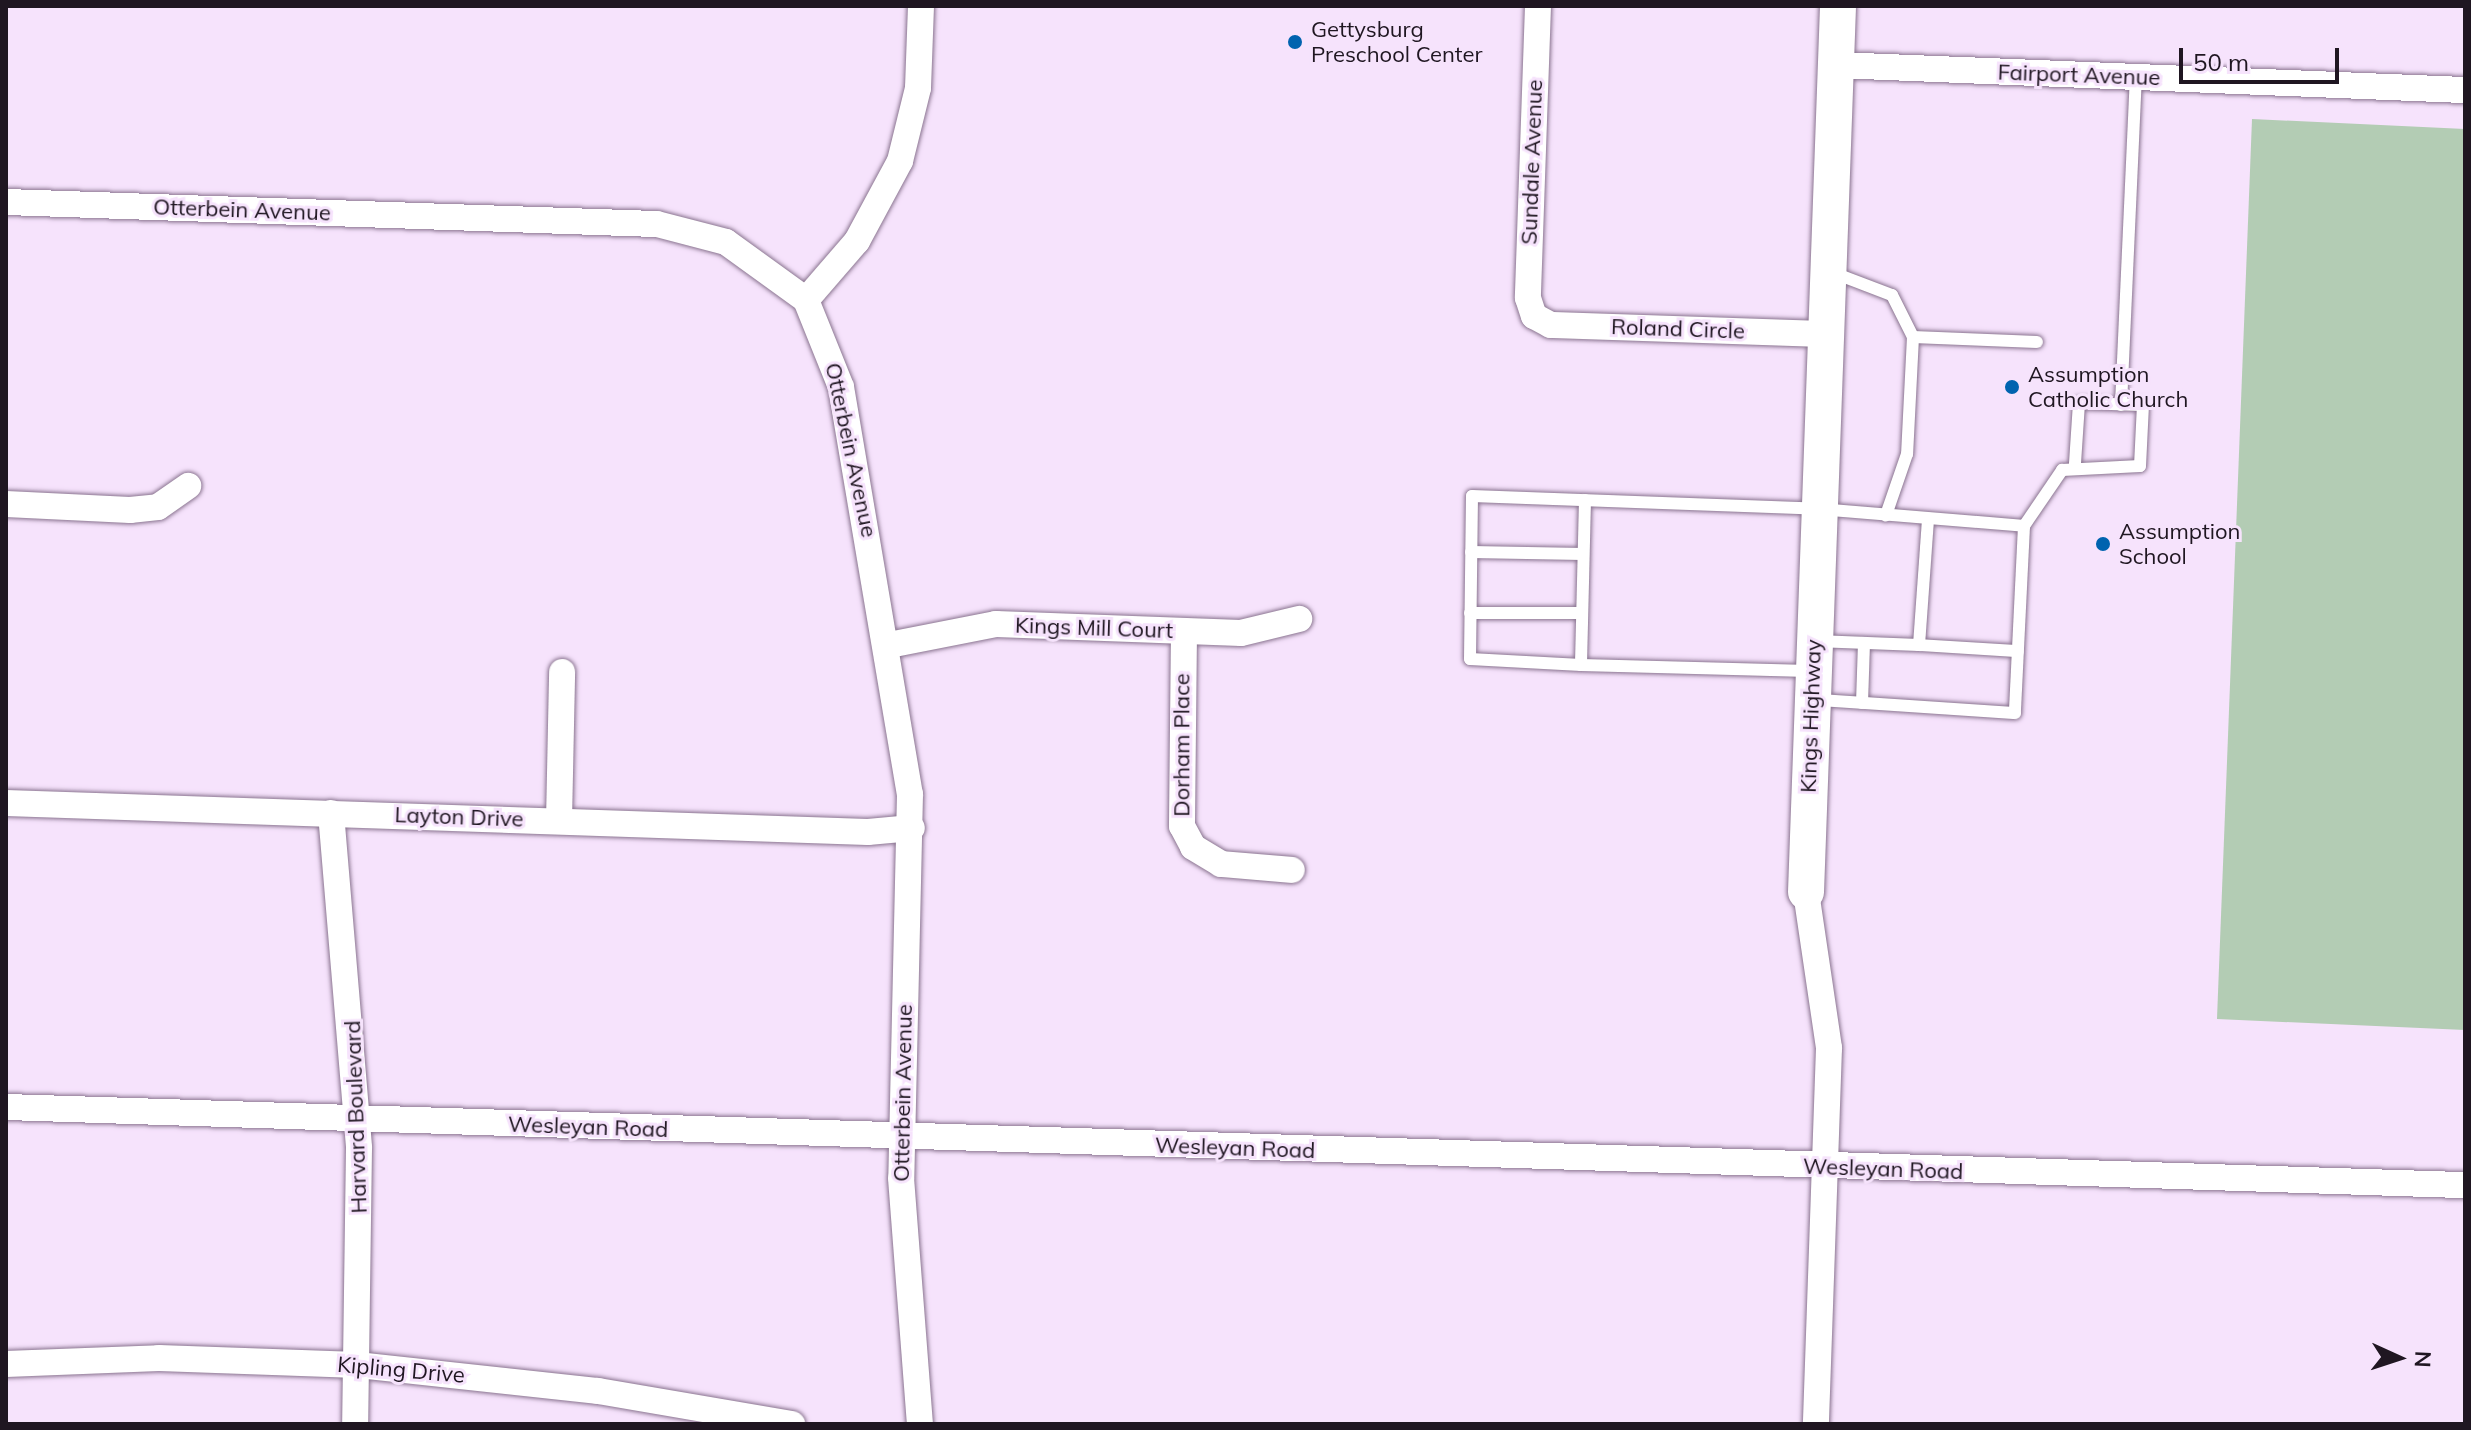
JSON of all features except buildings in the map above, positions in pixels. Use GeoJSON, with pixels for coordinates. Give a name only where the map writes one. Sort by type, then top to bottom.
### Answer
{"type":"FeatureCollection","features":[{"type":"Feature","properties":{"kind":"street"},"geometry":{"type":"LineString","coordinates":[[806,300],[871,222],[900,161],[918,88],[921,6]]}},
{"type":"Feature","properties":{"kind":"street","name":"Sundale Avenue"},"geometry":{"type":"LineString","coordinates":[[1534,316],[1528,298],[1538,6]]}},
{"type":"Feature","properties":{"kind":"street","name":"Kings Highway"},"geometry":{"type":"LineString","coordinates":[[1816,1424],[1829,1037],[1806,892],[1838,6]]}},
{"type":"Feature","properties":{"kind":"street","name":"Fairport Avenue"},"geometry":{"type":"LineString","coordinates":[[1836,65],[2465,90]]}},
{"type":"Feature","properties":{"kind":"street","name":"Otterbein Avenue"},"geometry":{"type":"LineString","coordinates":[[6,202],[657,224],[726,242],[806,300],[841,387],[889,645],[912,828],[902,1138],[920,1424]]}},
{"type":"Feature","properties":{"kind":"street","name":"Roland Circle"},"geometry":{"type":"LineString","coordinates":[[1534,316],[1551,325],[1825,334]]}},
{"type":"Feature","properties":{"kind":"street"},"geometry":{"type":"LineString","coordinates":[[6,504],[130,510],[158,507],[188,486]]}},
{"type":"Feature","properties":{"kind":"street","name":"Kings Mill Court"},"geometry":{"type":"LineString","coordinates":[[889,645],[996,624],[1259,631],[1299,619]]}},
{"type":"Feature","properties":{"kind":"street","name":"Dorham Place"},"geometry":{"type":"LineString","coordinates":[[1184,631],[1182,826],[1193,847],[1221,864],[1292,870]]}},
{"type":"Feature","properties":{"kind":"street"},"geometry":{"type":"LineString","coordinates":[[559,821],[562,672]]}},
{"type":"Feature","properties":{"kind":"street","name":"Layton Drive"},"geometry":{"type":"LineString","coordinates":[[6,803],[559,821],[912,828]]}},
{"type":"Feature","properties":{"kind":"street","name":"Harvard Boulevard"},"geometry":{"type":"LineString","coordinates":[[331,813],[357,1119],[358,1365],[355,1424]]}},
{"type":"Feature","properties":{"kind":"street","name":"Wesleyan Road"},"geometry":{"type":"LineString","coordinates":[[6,1107],[1824,1168],[2465,1185]]}},
{"type":"Feature","properties":{"kind":"street","name":"Kipling Drive"},"geometry":{"type":"LineString","coordinates":[[6,1364],[159,1358],[358,1365],[598,1391],[792,1424]]}},
{"type":"Feature","properties":{"kind":"lane"},"geometry":{"type":"LineString","coordinates":[[2121,405],[2136,77]]}},
{"type":"Feature","properties":{"kind":"lane"},"geometry":{"type":"LineString","coordinates":[[1827,270],[1892,295],[1913,337],[1907,454],[1886,515]]}},
{"type":"Feature","properties":{"kind":"lane"},"geometry":{"type":"LineString","coordinates":[[1913,337],[2037,342]]}},
{"type":"Feature","properties":{"kind":"lane"},"geometry":{"type":"LineString","coordinates":[[1813,670],[1862,703],[2015,713],[2024,526],[2051,479],[2075,464],[2140,466],[2143,405],[2079,403],[2075,464]]}},
{"type":"Feature","properties":{"kind":"lane"},"geometry":{"type":"LineString","coordinates":[[2018,651],[1864,643],[1813,670],[1581,665],[1470,659],[1472,496],[1819,509],[2024,526]]}},
{"type":"Feature","properties":{"kind":"lane"},"geometry":{"type":"LineString","coordinates":[[1581,665],[1585,500]]}},
{"type":"Feature","properties":{"kind":"lane"},"geometry":{"type":"LineString","coordinates":[[1919,645],[1928,519]]}},
{"type":"Feature","properties":{"kind":"lane"},"geometry":{"type":"LineString","coordinates":[[1471,552],[1583,554]]}},
{"type":"Feature","properties":{"kind":"lane"},"geometry":{"type":"LineString","coordinates":[[1470,613],[1582,613]]}},
{"type":"Feature","properties":{"kind":"lane"},"geometry":{"type":"LineString","coordinates":[[1862,703],[1864,643]]}},
{"type":"Feature","properties":{"kind":"green space"},"geometry":{"type":"Polygon","coordinates":[[[2252,119],[2465,129],[2465,1030],[2217,1019],[2252,119]]]}},
{"type":"Feature","properties":{"kind":"place","name":"Gettysburg Preschool Center"},"geometry":{"type":"Point","coordinates":[1295,42]}},
{"type":"Feature","properties":{"kind":"place","name":"Assumption Catholic Church"},"geometry":{"type":"Point","coordinates":[2012,387]}},
{"type":"Feature","properties":{"kind":"place","name":"Assumption School"},"geometry":{"type":"Point","coordinates":[2103,544]}}]}
